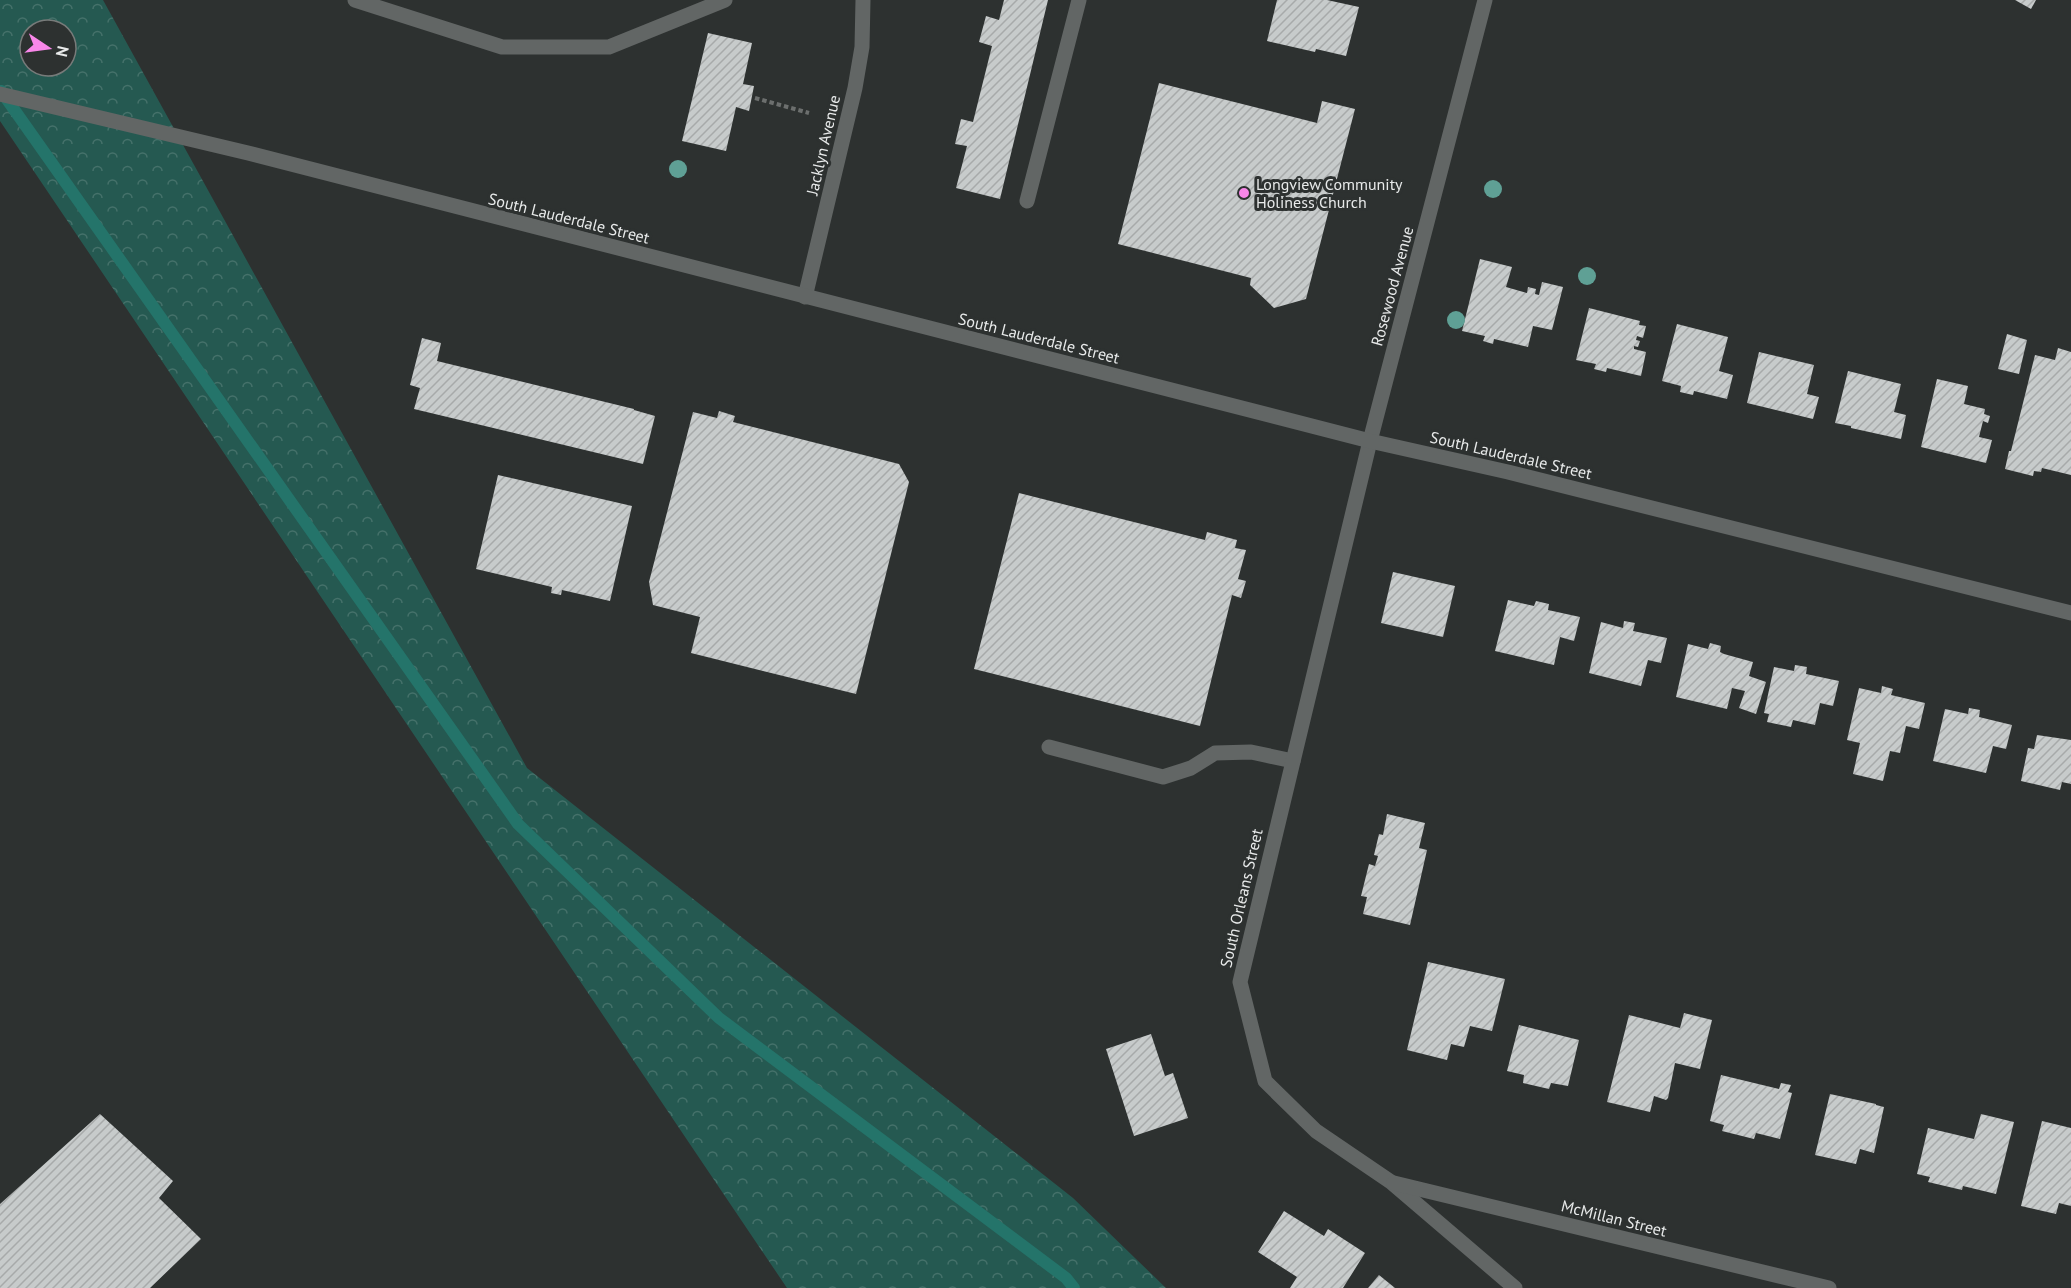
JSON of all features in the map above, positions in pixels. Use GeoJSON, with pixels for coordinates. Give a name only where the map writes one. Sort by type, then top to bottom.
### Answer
{"type":"FeatureCollection","features":[{"type":"Feature","properties":{"kind":"street"},"geometry":{"type":"LineString","coordinates":[[355,0],[502,47],[609,47],[725,0]]}},
{"type":"Feature","properties":{"kind":"street","name":"Jacklyn Avenue"},"geometry":{"type":"LineString","coordinates":[[805,297],[855,88],[862,47],[863,0]]}},
{"type":"Feature","properties":{"kind":"street"},"geometry":{"type":"LineString","coordinates":[[1027,201],[1079,0]]}},
{"type":"Feature","properties":{"kind":"street","name":"Rosewood Avenue"},"geometry":{"type":"LineString","coordinates":[[1370,441],[1485,0]]}},
{"type":"Feature","properties":{"kind":"street","name":"South Lauderdale Street"},"geometry":{"type":"LineString","coordinates":[[0,94],[248,153],[1370,441],[1530,477],[2071,613]]}},
{"type":"Feature","properties":{"kind":"street","name":"South Orleans Street"},"geometry":{"type":"LineString","coordinates":[[1370,441],[1240,982],[1265,1081],[1316,1131],[1391,1182],[1515,1288]]}},
{"type":"Feature","properties":{"kind":"street"},"geometry":{"type":"LineString","coordinates":[[1049,747],[1163,777],[1191,768],[1215,753],[1251,752],[1293,761]]}},
{"type":"Feature","properties":{"kind":"street","name":"McMillan Street"},"geometry":{"type":"LineString","coordinates":[[1391,1182],[1829,1288]]}},
{"type":"Feature","properties":{"kind":"path"},"geometry":{"type":"LineString","coordinates":[[755,98],[809,112]]}},
{"type":"Feature","properties":{"kind":"green space"},"geometry":{"type":"Polygon","coordinates":[[[0,0],[103,0],[527,768],[1073,1198],[1166,1288],[787,1288],[0,121],[0,0]]]}},
{"type":"Feature","properties":{"kind":"building"},"geometry":{"type":"Polygon","coordinates":[[[1004,0],[1048,0],[1000,199],[956,188],[967,146],[955,144],[961,119],[973,122],[992,46],[979,42],[986,16],[999,20],[1004,0]]]}},
{"type":"Feature","properties":{"kind":"building"},"geometry":{"type":"Polygon","coordinates":[[[1277,0],[1327,0],[1359,7],[1346,56],[1316,49],[1315,52],[1267,41],[1277,0]]]}},
{"type":"Feature","properties":{"kind":"building"},"geometry":{"type":"Polygon","coordinates":[[[2015,0],[2036,0],[2031,9],[2015,0]]]}},
{"type":"Feature","properties":{"kind":"building"},"geometry":{"type":"Polygon","coordinates":[[[708,33],[752,43],[743,84],[754,86],[749,111],[736,107],[726,151],[682,141],[708,33]]]}},
{"type":"Feature","properties":{"kind":"building"},"geometry":{"type":"Polygon","coordinates":[[[1159,83],[1317,123],[1322,101],[1355,109],[1306,299],[1274,308],[1250,285],[1251,278],[1118,244],[1159,83]]]}},
{"type":"Feature","properties":{"kind":"building"},"geometry":{"type":"Polygon","coordinates":[[[1480,259],[1512,267],[1506,287],[1527,293],[1528,287],[1536,289],[1535,294],[1539,295],[1542,282],[1563,287],[1552,330],[1533,326],[1528,347],[1494,339],[1493,344],[1483,341],[1485,336],[1462,331],[1480,259]]]}},
{"type":"Feature","properties":{"kind":"building"},"geometry":{"type":"Polygon","coordinates":[[[1589,308],[1640,321],[1639,325],[1646,326],[1643,338],[1637,336],[1636,340],[1640,341],[1638,347],[1634,346],[1634,349],[1646,352],[1641,376],[1607,368],[1606,372],[1594,369],[1596,364],[1576,360],[1589,308]]]}},
{"type":"Feature","properties":{"kind":"building"},"geometry":{"type":"Polygon","coordinates":[[[1677,324],[1728,337],[1719,371],[1733,375],[1727,399],[1694,391],[1693,395],[1680,392],[1681,386],[1662,381],[1677,324]]]}},
{"type":"Feature","properties":{"kind":"building"},"geometry":{"type":"Polygon","coordinates":[[[2007,334],[2027,340],[2019,374],[1998,369],[2007,334]]]}},
{"type":"Feature","properties":{"kind":"building"},"geometry":{"type":"Polygon","coordinates":[[[422,338],[441,343],[437,361],[655,416],[643,464],[414,409],[420,388],[410,385],[422,338]]]}},
{"type":"Feature","properties":{"kind":"building"},"geometry":{"type":"Polygon","coordinates":[[[2058,348],[2071,352],[2071,475],[2042,468],[2041,472],[2034,471],[2033,476],[2005,469],[2035,355],[2055,360],[2058,348]]]}},
{"type":"Feature","properties":{"kind":"building"},"geometry":{"type":"Polygon","coordinates":[[[1759,352],[1814,365],[1807,394],[1819,397],[1813,419],[1747,403],[1759,352]]]}},
{"type":"Feature","properties":{"kind":"building"},"geometry":{"type":"Polygon","coordinates":[[[1848,371],[1901,384],[1894,412],[1906,415],[1901,439],[1835,423],[1848,371]]]}},
{"type":"Feature","properties":{"kind":"building"},"geometry":{"type":"Polygon","coordinates":[[[1937,379],[1968,386],[1964,404],[1985,409],[1984,414],[1990,416],[1988,423],[1983,421],[1979,437],[1992,440],[1986,463],[1921,447],[1937,379]]]}},
{"type":"Feature","properties":{"kind":"building"},"geometry":{"type":"Polygon","coordinates":[[[719,411],[735,416],[733,422],[899,464],[909,482],[856,694],[691,653],[700,617],[653,605],[649,582],[693,412],[717,418],[719,411]]]}},
{"type":"Feature","properties":{"kind":"building"},"geometry":{"type":"Polygon","coordinates":[[[498,475],[632,506],[610,601],[562,590],[561,595],[551,593],[552,587],[476,569],[498,475]]]}},
{"type":"Feature","properties":{"kind":"building"},"geometry":{"type":"Polygon","coordinates":[[[1019,493],[1205,540],[1207,532],[1237,540],[1235,548],[1246,550],[1238,579],[1246,581],[1241,598],[1232,595],[1200,726],[974,669],[1019,493]]]}},
{"type":"Feature","properties":{"kind":"building"},"geometry":{"type":"Polygon","coordinates":[[[1393,572],[1455,586],[1443,637],[1381,623],[1393,572]]]}},
{"type":"Feature","properties":{"kind":"building"},"geometry":{"type":"Polygon","coordinates":[[[1508,600],[1534,606],[1536,601],[1549,604],[1548,610],[1580,617],[1574,641],[1560,637],[1554,665],[1495,651],[1508,600]]]}},
{"type":"Feature","properties":{"kind":"building"},"geometry":{"type":"Polygon","coordinates":[[[1624,621],[1635,623],[1633,631],[1667,638],[1661,663],[1648,660],[1641,686],[1589,673],[1601,622],[1623,628],[1624,621]]]}},
{"type":"Feature","properties":{"kind":"building"},"geometry":{"type":"Polygon","coordinates":[[[1710,643],[1721,646],[1720,652],[1724,654],[1753,662],[1749,676],[1766,682],[1756,714],[1739,708],[1745,691],[1732,688],[1727,709],[1676,697],[1688,644],[1708,649],[1710,643]]]}},
{"type":"Feature","properties":{"kind":"building"},"geometry":{"type":"Polygon","coordinates":[[[1795,665],[1807,667],[1806,674],[1839,681],[1833,706],[1820,703],[1815,725],[1793,720],[1791,727],[1767,722],[1769,714],[1764,713],[1774,667],[1794,671],[1795,665]]]}},
{"type":"Feature","properties":{"kind":"building"},"geometry":{"type":"Polygon","coordinates":[[[1882,686],[1893,689],[1891,695],[1925,703],[1919,729],[1906,726],[1900,753],[1890,751],[1883,781],[1853,774],[1860,743],[1847,740],[1859,688],[1881,693],[1882,686]]]}},
{"type":"Feature","properties":{"kind":"building"},"geometry":{"type":"Polygon","coordinates":[[[1969,708],[1980,710],[1979,717],[2012,725],[2006,749],[1993,746],[1986,773],[1933,761],[1945,709],[1968,714],[1969,708]]]}},
{"type":"Feature","properties":{"kind":"building"},"geometry":{"type":"Polygon","coordinates":[[[2037,735],[2071,740],[2071,784],[2062,782],[2060,790],[2021,781],[2028,748],[2034,749],[2037,735]]]}},
{"type":"Feature","properties":{"kind":"building"},"geometry":{"type":"Polygon","coordinates":[[[1387,814],[1425,823],[1419,848],[1427,850],[1410,925],[1363,914],[1367,897],[1361,896],[1369,864],[1375,866],[1378,856],[1374,855],[1379,834],[1383,835],[1387,814]]]}},
{"type":"Feature","properties":{"kind":"building"},"geometry":{"type":"Polygon","coordinates":[[[1428,962],[1505,979],[1492,1031],[1470,1026],[1464,1047],[1451,1044],[1447,1060],[1407,1050],[1428,962]]]}},
{"type":"Feature","properties":{"kind":"building"},"geometry":{"type":"Polygon","coordinates":[[[1684,1013],[1712,1020],[1700,1069],[1675,1063],[1668,1098],[1666,1100],[1654,1096],[1650,1112],[1607,1102],[1629,1015],[1680,1028],[1684,1013]]]}},
{"type":"Feature","properties":{"kind":"building"},"geometry":{"type":"Polygon","coordinates":[[[1519,1025],[1579,1040],[1568,1086],[1551,1083],[1549,1089],[1523,1083],[1524,1075],[1507,1071],[1519,1025]]]}},
{"type":"Feature","properties":{"kind":"building"},"geometry":{"type":"Polygon","coordinates":[[[1151,1034],[1165,1076],[1173,1073],[1188,1118],[1134,1136],[1106,1049],[1151,1034]]]}},
{"type":"Feature","properties":{"kind":"building"},"geometry":{"type":"Polygon","coordinates":[[[1721,1075],[1779,1089],[1781,1083],[1791,1085],[1788,1092],[1792,1093],[1780,1139],[1756,1133],[1754,1139],[1722,1131],[1724,1125],[1710,1121],[1721,1075]]]}},
{"type":"Feature","properties":{"kind":"building"},"geometry":{"type":"Polygon","coordinates":[[[1830,1094],[1884,1107],[1874,1153],[1860,1149],[1856,1164],[1815,1155],[1830,1094]]]}},
{"type":"Feature","properties":{"kind":"building"},"geometry":{"type":"Polygon","coordinates":[[[100,1114],[173,1181],[159,1198],[201,1239],[150,1288],[0,1288],[0,1204],[100,1114]]]}},
{"type":"Feature","properties":{"kind":"building"},"geometry":{"type":"Polygon","coordinates":[[[1981,1114],[2014,1122],[1996,1194],[1963,1186],[1962,1190],[1928,1182],[1930,1177],[1917,1174],[1928,1128],[1974,1139],[1981,1114]]]}},
{"type":"Feature","properties":{"kind":"building"},"geometry":{"type":"Polygon","coordinates":[[[2042,1121],[2071,1128],[2071,1206],[2059,1203],[2056,1214],[2021,1206],[2042,1121]]]}},
{"type":"Feature","properties":{"kind":"building"},"geometry":{"type":"Polygon","coordinates":[[[1284,1211],[1324,1236],[1328,1229],[1365,1253],[1343,1288],[1290,1288],[1297,1277],[1258,1252],[1284,1211]]]}},
{"type":"Feature","properties":{"kind":"building"},"geometry":{"type":"Polygon","coordinates":[[[1379,1275],[1395,1288],[1368,1288],[1379,1275]]]}},
{"type":"Feature","properties":{"kind":"waterway"},"geometry":{"type":"LineString","coordinates":[[1,91],[518,824],[719,1018],[1066,1278],[1074,1288]]}},
{"type":"Feature","properties":{"kind":"place","name":"Longview Community Holiness Church"},"geometry":{"type":"Point","coordinates":[1244,193]}}]}
